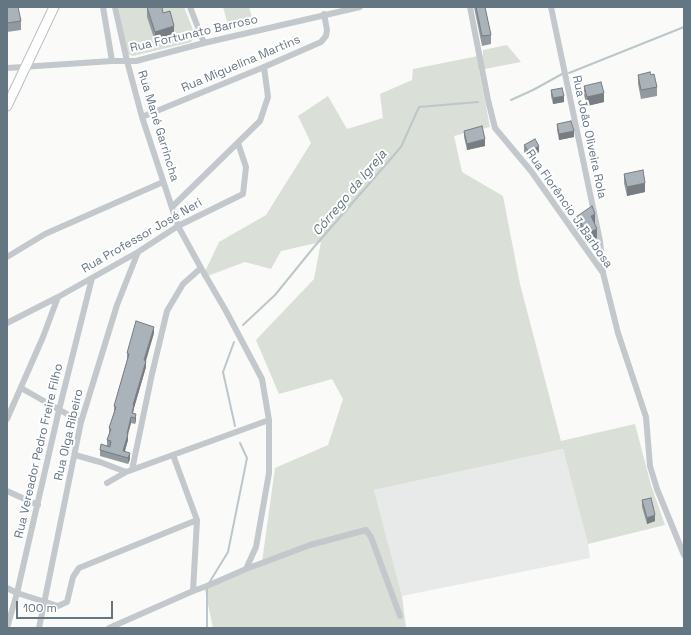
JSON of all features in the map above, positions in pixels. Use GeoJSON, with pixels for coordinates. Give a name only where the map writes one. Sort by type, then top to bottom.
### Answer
{"type":"FeatureCollection","features":[{"type":"Feature","properties":{"kind":"main road"},"geometry":{"type":"LineString","coordinates":[[7,106],[54,7]]}},
{"type":"Feature","properties":{"kind":"street"},"geometry":{"type":"LineString","coordinates":[[103,7],[112,61]]}},
{"type":"Feature","properties":{"kind":"street","name":"Rua Mané Garrincha"},"geometry":{"type":"LineString","coordinates":[[115,7],[127,61],[142,117],[178,226],[262,379],[269,420],[270,473],[256,547],[246,569]]}},
{"type":"Feature","properties":{"kind":"street"},"geometry":{"type":"LineString","coordinates":[[190,7],[204,43]]}},
{"type":"Feature","properties":{"kind":"street","name":"Rua Fortunato Barroso"},"geometry":{"type":"LineString","coordinates":[[7,68],[112,61],[136,61],[204,43],[359,7]]}},
{"type":"Feature","properties":{"kind":"street","name":"Rua Florêncio J. Barbosa"},"geometry":{"type":"LineString","coordinates":[[470,7],[495,128],[531,171],[603,272],[618,333],[646,417],[650,466],[657,489],[684,556]]}},
{"type":"Feature","properties":{"kind":"street","name":"Rua João Oliveira Rola"},"geometry":{"type":"LineString","coordinates":[[551,7],[600,241],[603,272]]}},
{"type":"Feature","properties":{"kind":"street","name":"Rua Miguelina Martins"},"geometry":{"type":"LineString","coordinates":[[142,117],[321,42],[326,36],[327,30],[324,14]]}},
{"type":"Feature","properties":{"kind":"street"},"geometry":{"type":"LineString","coordinates":[[172,207],[260,121],[268,97],[264,67]]}},
{"type":"Feature","properties":{"kind":"street","name":"Rua Professor José Neri"},"geometry":{"type":"LineString","coordinates":[[7,323],[58,297],[138,252],[178,226],[242,194],[246,167],[238,143]]}},
{"type":"Feature","properties":{"kind":"street"},"geometry":{"type":"LineString","coordinates":[[7,257],[45,234],[163,182]]}},
{"type":"Feature","properties":{"kind":"street","name":"Rua Olga Ribeiro"},"geometry":{"type":"LineString","coordinates":[[39,628],[81,422],[117,304],[138,252]]}},
{"type":"Feature","properties":{"kind":"street"},"geometry":{"type":"LineString","coordinates":[[129,471],[167,311],[183,284],[200,268]]}},
{"type":"Feature","properties":{"kind":"street","name":"Rua Vereador Pedro Freire Filho"},"geometry":{"type":"LineString","coordinates":[[7,628],[17,592],[59,410],[92,278]]}},
{"type":"Feature","properties":{"kind":"street"},"geometry":{"type":"LineString","coordinates":[[7,419],[44,337],[58,297]]}},
{"type":"Feature","properties":{"kind":"street"},"geometry":{"type":"LineString","coordinates":[[21,388],[81,422]]}},
{"type":"Feature","properties":{"kind":"street"},"geometry":{"type":"LineString","coordinates":[[107,483],[129,471],[269,420]]}},
{"type":"Feature","properties":{"kind":"street"},"geometry":{"type":"LineString","coordinates":[[173,454],[197,520],[193,591]]}},
{"type":"Feature","properties":{"kind":"street"},"geometry":{"type":"LineString","coordinates":[[75,455],[129,471]]}},
{"type":"Feature","properties":{"kind":"street"},"geometry":{"type":"LineString","coordinates":[[7,491],[38,505]]}},
{"type":"Feature","properties":{"kind":"street"},"geometry":{"type":"LineString","coordinates":[[7,588],[58,606],[67,602],[72,577],[79,568],[197,520]]}},
{"type":"Feature","properties":{"kind":"street"},"geometry":{"type":"LineString","coordinates":[[109,628],[246,569],[310,545],[366,530],[371,537],[400,616]]}},
{"type":"Feature","properties":{"kind":"shaded area"},"geometry":{"type":"Polygon","coordinates":[[[118,7],[184,7],[194,32],[194,37],[191,42],[188,43],[133,56],[130,55],[128,54],[118,7]]]}},
{"type":"Feature","properties":{"kind":"shaded area"},"geometry":{"type":"Polygon","coordinates":[[[223,7],[249,7],[253,21],[229,28],[223,7]]]}},
{"type":"Feature","properties":{"kind":"shaded area"},"geometry":{"type":"Polygon","coordinates":[[[507,45],[521,62],[479,70],[490,127],[454,136],[462,172],[503,196],[520,284],[561,441],[635,424],[651,485],[665,525],[588,544],[563,449],[374,490],[402,596],[406,628],[213,628],[205,590],[262,562],[275,468],[328,445],[343,399],[332,379],[279,394],[256,340],[314,279],[321,242],[281,251],[271,269],[245,262],[202,278],[219,242],[266,215],[311,143],[298,116],[328,96],[347,129],[383,118],[380,94],[412,80],[413,69],[483,55],[483,50],[507,45]]]}},
{"type":"Feature","properties":{"kind":"shaded area"},"geometry":{"type":"Polygon","coordinates":[[[563,449],[588,544],[590,558],[402,596],[374,490],[563,449]]]}},
{"type":"Feature","properties":{"kind":"building"},"geometry":{"type":"Polygon","coordinates":[[[7,7],[18,7],[21,21],[7,23],[7,7]]]}},
{"type":"Feature","properties":{"kind":"building"},"geometry":{"type":"Polygon","coordinates":[[[147,7],[162,7],[163,13],[170,11],[174,26],[155,32],[147,7]]]}},
{"type":"Feature","properties":{"kind":"building"},"geometry":{"type":"Polygon","coordinates":[[[476,7],[485,7],[491,35],[482,36],[476,7]]]}},
{"type":"Feature","properties":{"kind":"building"},"geometry":{"type":"Polygon","coordinates":[[[650,72],[651,75],[654,74],[657,87],[641,90],[638,75],[650,72]]]}},
{"type":"Feature","properties":{"kind":"building"},"geometry":{"type":"Polygon","coordinates":[[[601,82],[604,93],[587,97],[584,86],[601,82]]]}},
{"type":"Feature","properties":{"kind":"building"},"geometry":{"type":"Polygon","coordinates":[[[562,88],[564,96],[553,98],[551,90],[562,88]]]}},
{"type":"Feature","properties":{"kind":"building"},"geometry":{"type":"Polygon","coordinates":[[[571,121],[574,131],[559,134],[557,124],[571,121]]]}},
{"type":"Feature","properties":{"kind":"building"},"geometry":{"type":"Polygon","coordinates":[[[482,126],[485,139],[467,144],[464,131],[482,126]]]}},
{"type":"Feature","properties":{"kind":"building"},"geometry":{"type":"Polygon","coordinates":[[[535,139],[539,146],[529,152],[524,145],[535,139]]]}},
{"type":"Feature","properties":{"kind":"building"},"geometry":{"type":"Polygon","coordinates":[[[643,170],[645,183],[627,187],[624,174],[643,170]]]}},
{"type":"Feature","properties":{"kind":"building"},"geometry":{"type":"Polygon","coordinates":[[[592,206],[595,214],[591,216],[597,229],[586,234],[580,220],[578,221],[576,217],[592,206]]]}},
{"type":"Feature","properties":{"kind":"building"},"geometry":{"type":"Polygon","coordinates":[[[136,321],[154,327],[133,405],[132,413],[136,414],[135,418],[131,417],[123,451],[130,453],[128,458],[100,450],[101,444],[110,447],[111,441],[107,440],[111,429],[109,428],[116,407],[114,406],[129,354],[127,353],[136,321]]]}},
{"type":"Feature","properties":{"kind":"building"},"geometry":{"type":"Polygon","coordinates":[[[651,498],[655,515],[647,518],[642,500],[651,498]]]}},
{"type":"Feature","properties":{"kind":"waterway","name":"Córrego da Igreja"},"geometry":{"type":"LineString","coordinates":[[569,73],[684,27]]}},
{"type":"Feature","properties":{"kind":"waterway","name":"Córrego da Igreja"},"geometry":{"type":"LineString","coordinates":[[511,100],[562,74]]}},
{"type":"Feature","properties":{"kind":"waterway","name":"Córrego da Igreja"},"geometry":{"type":"LineString","coordinates":[[243,325],[275,295],[314,247],[401,147],[419,107],[478,102]]}},
{"type":"Feature","properties":{"kind":"waterway","name":"Córrego da Igreja"},"geometry":{"type":"LineString","coordinates":[[234,342],[223,372],[235,426]]}},
{"type":"Feature","properties":{"kind":"waterway","name":"Córrego da Igreja"},"geometry":{"type":"LineString","coordinates":[[209,583],[228,552],[247,458],[240,443]]}},
{"type":"Feature","properties":{"kind":"waterway","name":"Córrego da Igreja"},"geometry":{"type":"LineString","coordinates":[[207,587],[207,628]]}}]}
